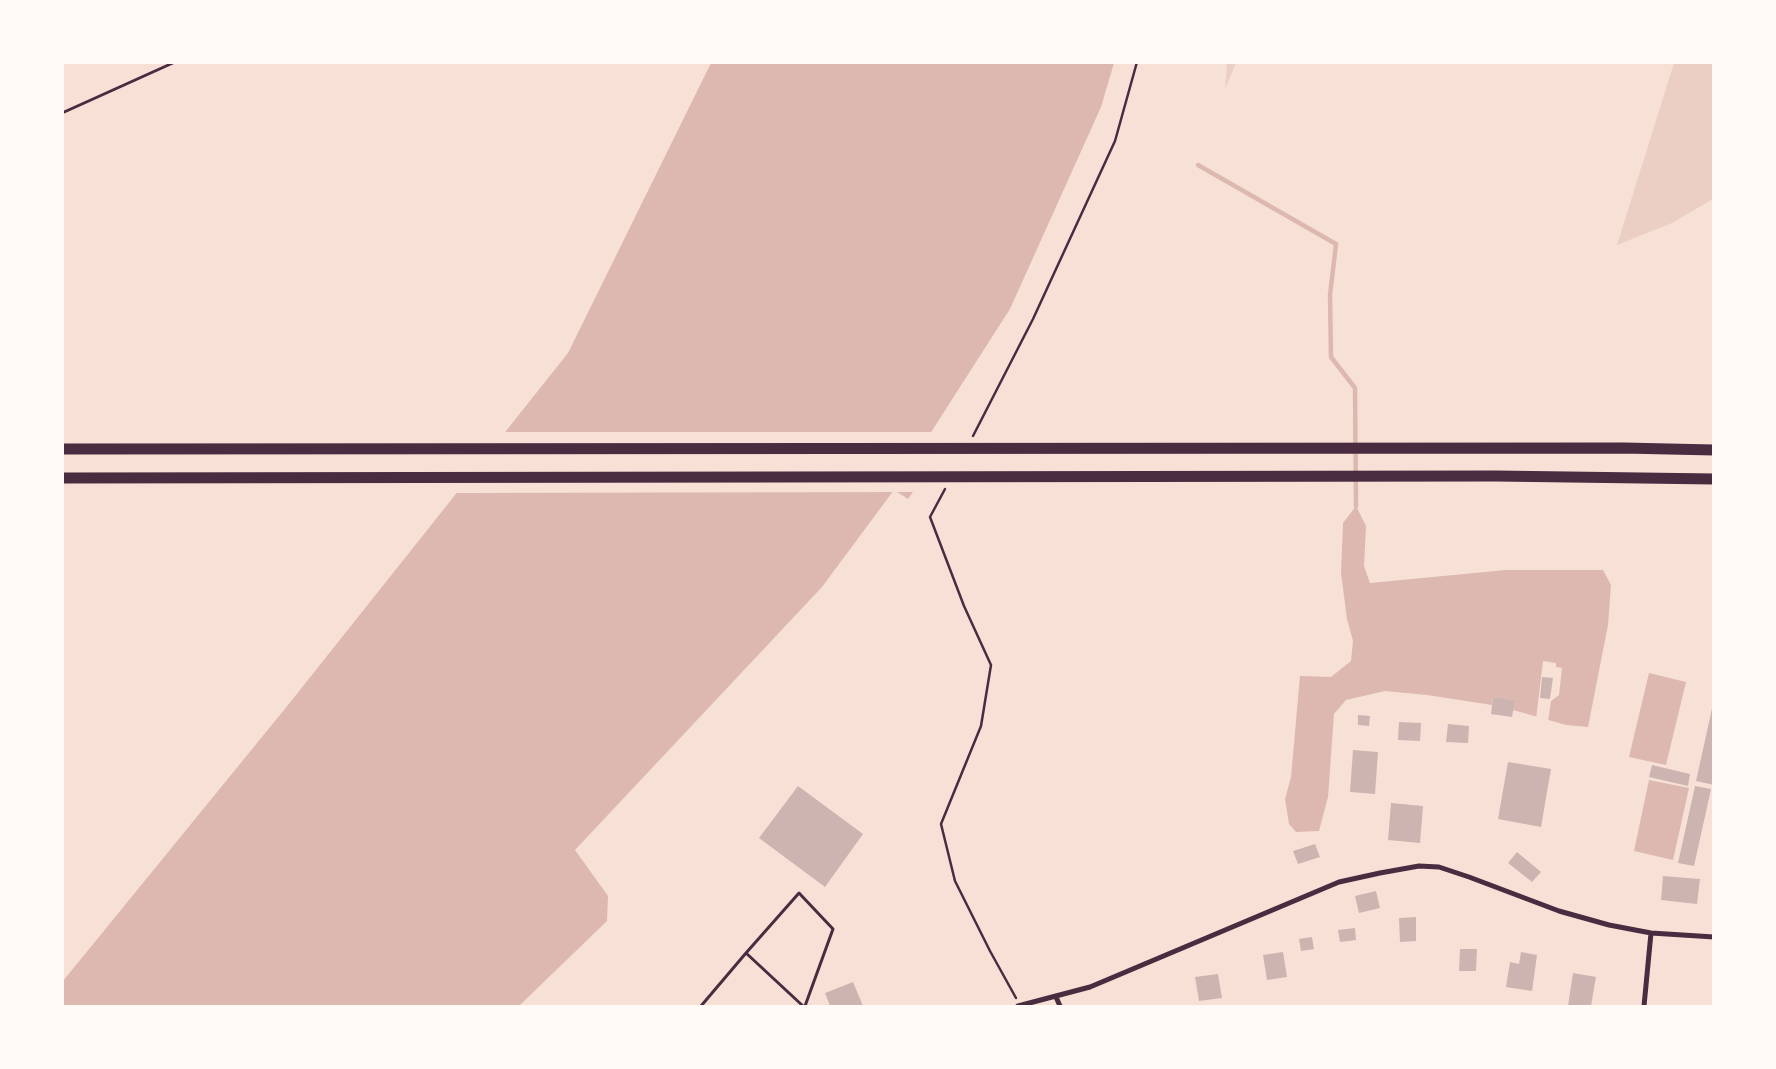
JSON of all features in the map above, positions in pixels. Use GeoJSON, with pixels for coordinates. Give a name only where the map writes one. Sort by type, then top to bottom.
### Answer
{"type":"FeatureCollection","features":[{"type":"Feature","properties":{"kind":"highway"},"geometry":{"type":"LineString","coordinates":[[62,449],[1624,448],[1714,450]]}},
{"type":"Feature","properties":{"kind":"highway"},"geometry":{"type":"LineString","coordinates":[[62,478],[1496,476],[1714,479]]}},
{"type":"Feature","properties":{"kind":"street"},"geometry":{"type":"LineString","coordinates":[[1019,1006],[1090,987],[1338,882],[1419,866],[1439,867],[1559,912],[1650,933],[1714,936]]}},
{"type":"Feature","properties":{"kind":"street"},"geometry":{"type":"LineString","coordinates":[[1644,1006],[1650,933]]}},
{"type":"Feature","properties":{"kind":"street"},"geometry":{"type":"LineString","coordinates":[[1056,996],[1060,1006]]}},
{"type":"Feature","properties":{"kind":"lane"},"geometry":{"type":"LineString","coordinates":[[62,113],[175,62]]}},
{"type":"Feature","properties":{"kind":"lane"},"geometry":{"type":"LineString","coordinates":[[701,1006],[746,953],[799,893],[833,930],[804,1006],[746,953]]}},
{"type":"Feature","properties":{"kind":"path"},"geometry":{"type":"LineString","coordinates":[[970,440],[1033,319],[1115,141],[1137,62]]}},
{"type":"Feature","properties":{"kind":"path"},"geometry":{"type":"LineString","coordinates":[[948,483],[930,517],[964,606],[991,665],[981,726],[941,824],[955,881],[1019,1006]]}},
{"type":"Feature","properties":{"kind":"shaded area"},"geometry":{"type":"Polygon","coordinates":[[[711,63],[1114,63],[1101,107],[1010,309],[910,465],[925,475],[908,499],[894,490],[822,587],[575,850],[608,896],[607,921],[520,1005],[63,1006],[63,981],[288,705],[568,353],[711,63]]]}},
{"type":"Feature","properties":{"kind":"shaded area"},"geometry":{"type":"Polygon","coordinates":[[[1227,63],[1236,63],[1225,89],[1227,63]]]}},
{"type":"Feature","properties":{"kind":"shaded area"},"geometry":{"type":"Polygon","coordinates":[[[1674,63],[1713,63],[1713,199],[1672,223],[1617,245],[1674,63]]]}},
{"type":"Feature","properties":{"kind":"shaded area"},"geometry":{"type":"Polygon","coordinates":[[[1356,506],[1366,526],[1364,566],[1370,583],[1506,570],[1603,570],[1611,585],[1608,625],[1588,727],[1566,725],[1513,710],[1514,700],[1493,697],[1492,705],[1385,691],[1346,700],[1334,714],[1328,797],[1319,831],[1296,832],[1289,824],[1285,799],[1291,777],[1300,676],[1331,677],[1351,661],[1353,641],[1347,619],[1341,573],[1343,523],[1356,506]]]}},
{"type":"Feature","properties":{"kind":"shaded area"},"geometry":{"type":"Polygon","coordinates":[[[1649,673],[1686,682],[1666,765],[1629,757],[1649,673]]]}},
{"type":"Feature","properties":{"kind":"shaded area"},"geometry":{"type":"Polygon","coordinates":[[[1649,780],[1689,788],[1673,860],[1634,851],[1649,780]]]}},
{"type":"Feature","properties":{"kind":"pier"},"geometry":{"type":"Polygon","coordinates":[[[502,432],[934,432],[913,464],[926,473],[927,476],[916,492],[454,493],[502,432]]]}},
{"type":"Feature","properties":{"kind":"pier"},"geometry":{"type":"Polygon","coordinates":[[[1543,661],[1556,663],[1556,667],[1562,668],[1559,695],[1551,701],[1548,722],[1536,719],[1543,661]]]}},
{"type":"Feature","properties":{"kind":"building"},"geometry":{"type":"Polygon","coordinates":[[[1542,677],[1553,678],[1550,699],[1540,698],[1542,677]]]}},
{"type":"Feature","properties":{"kind":"building"},"geometry":{"type":"Polygon","coordinates":[[[1493,697],[1515,700],[1512,717],[1491,714],[1493,697]]]}},
{"type":"Feature","properties":{"kind":"building"},"geometry":{"type":"Polygon","coordinates":[[[1714,704],[1714,785],[1696,781],[1714,704]]]}},
{"type":"Feature","properties":{"kind":"building"},"geometry":{"type":"Polygon","coordinates":[[[1358,715],[1370,716],[1369,726],[1358,725],[1358,715]]]}},
{"type":"Feature","properties":{"kind":"building"},"geometry":{"type":"Polygon","coordinates":[[[1399,722],[1421,723],[1420,741],[1398,740],[1399,722]]]}},
{"type":"Feature","properties":{"kind":"building"},"geometry":{"type":"Polygon","coordinates":[[[1448,724],[1469,726],[1468,743],[1446,742],[1448,724]]]}},
{"type":"Feature","properties":{"kind":"building"},"geometry":{"type":"Polygon","coordinates":[[[1353,750],[1378,752],[1375,794],[1350,792],[1353,750]]]}},
{"type":"Feature","properties":{"kind":"building"},"geometry":{"type":"Polygon","coordinates":[[[1508,762],[1551,769],[1541,827],[1498,819],[1508,762]]]}},
{"type":"Feature","properties":{"kind":"building"},"geometry":{"type":"Polygon","coordinates":[[[1652,765],[1690,774],[1688,786],[1649,777],[1652,765]]]}},
{"type":"Feature","properties":{"kind":"building"},"geometry":{"type":"Polygon","coordinates":[[[798,786],[863,834],[825,887],[759,838],[798,786]]]}},
{"type":"Feature","properties":{"kind":"building"},"geometry":{"type":"Polygon","coordinates":[[[1695,786],[1711,789],[1694,866],[1678,863],[1695,786]]]}},
{"type":"Feature","properties":{"kind":"building"},"geometry":{"type":"Polygon","coordinates":[[[1391,803],[1423,806],[1420,843],[1388,840],[1391,803]]]}},
{"type":"Feature","properties":{"kind":"building"},"geometry":{"type":"Polygon","coordinates":[[[1315,844],[1320,857],[1298,864],[1293,851],[1315,844]]]}},
{"type":"Feature","properties":{"kind":"building"},"geometry":{"type":"Polygon","coordinates":[[[1517,852],[1541,872],[1532,882],[1508,863],[1517,852]]]}},
{"type":"Feature","properties":{"kind":"building"},"geometry":{"type":"Polygon","coordinates":[[[1663,876],[1700,879],[1697,904],[1661,900],[1663,876]]]}},
{"type":"Feature","properties":{"kind":"building"},"geometry":{"type":"Polygon","coordinates":[[[1376,891],[1380,908],[1359,913],[1355,896],[1376,891]]]}},
{"type":"Feature","properties":{"kind":"building"},"geometry":{"type":"Polygon","coordinates":[[[1416,917],[1416,941],[1400,942],[1399,918],[1416,917]]]}},
{"type":"Feature","properties":{"kind":"building"},"geometry":{"type":"Polygon","coordinates":[[[1355,928],[1356,940],[1340,942],[1338,930],[1355,928]]]}},
{"type":"Feature","properties":{"kind":"building"},"geometry":{"type":"Polygon","coordinates":[[[1312,937],[1314,949],[1301,951],[1299,939],[1312,937]]]}},
{"type":"Feature","properties":{"kind":"building"},"geometry":{"type":"Polygon","coordinates":[[[1460,949],[1477,949],[1476,971],[1459,971],[1460,949]]]}},
{"type":"Feature","properties":{"kind":"building"},"geometry":{"type":"Polygon","coordinates":[[[1283,952],[1287,977],[1267,980],[1263,955],[1283,952]]]}},
{"type":"Feature","properties":{"kind":"building"},"geometry":{"type":"Polygon","coordinates":[[[1521,952],[1537,955],[1532,991],[1506,987],[1510,962],[1519,964],[1521,952]]]}},
{"type":"Feature","properties":{"kind":"building"},"geometry":{"type":"Polygon","coordinates":[[[1573,973],[1596,977],[1591,1006],[1568,1006],[1573,973]]]}},
{"type":"Feature","properties":{"kind":"building"},"geometry":{"type":"Polygon","coordinates":[[[1218,974],[1222,998],[1199,1001],[1195,977],[1218,974]]]}},
{"type":"Feature","properties":{"kind":"building"},"geometry":{"type":"Polygon","coordinates":[[[853,982],[863,1006],[830,1006],[825,993],[853,982]]]}},
{"type":"Feature","properties":{"kind":"waterway"},"geometry":{"type":"LineString","coordinates":[[1198,165],[1336,244],[1330,295],[1331,357],[1355,388],[1356,506]]}}]}
